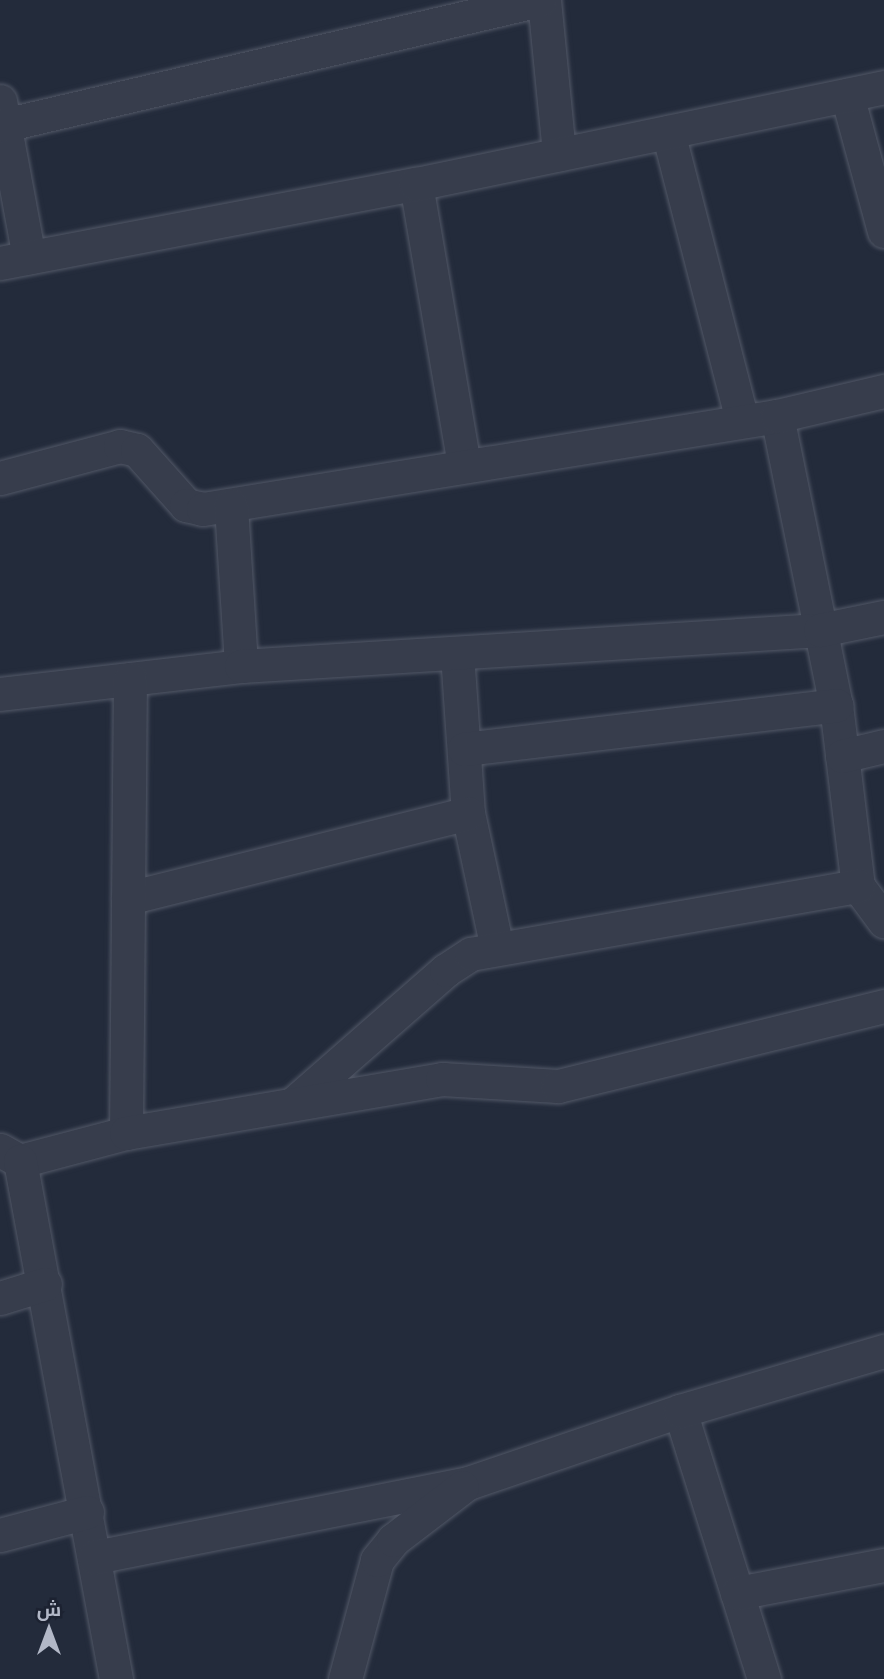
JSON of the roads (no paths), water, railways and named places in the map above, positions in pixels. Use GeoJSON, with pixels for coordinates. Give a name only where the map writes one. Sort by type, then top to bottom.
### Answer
{"type":"FeatureCollection","features":[{"type":"Feature","properties":{"kind":"street"},"geometry":{"type":"LineString","coordinates":[[559,155],[542,0],[2,113],[14,260],[416,184],[559,155],[884,87]]}},
{"type":"Feature","properties":{"kind":"street"},"geometry":{"type":"LineString","coordinates":[[847,95],[884,231]]}},
{"type":"Feature","properties":{"kind":"street"},"geometry":{"type":"LineString","coordinates":[[667,132],[742,421]]}},
{"type":"Feature","properties":{"kind":"street"},"geometry":{"type":"LineString","coordinates":[[416,184],[464,464]]}},
{"type":"Feature","properties":{"kind":"street"},"geometry":{"type":"LineString","coordinates":[[0,478],[120,446],[137,450],[186,505],[203,509],[464,464],[777,416],[884,391]]}},
{"type":"Feature","properties":{"kind":"street"},"geometry":{"type":"LineString","coordinates":[[777,416],[836,705],[858,886],[884,920]]}},
{"type":"Feature","properties":{"kind":"street"},"geometry":{"type":"LineString","coordinates":[[230,506],[241,666]]}},
{"type":"Feature","properties":{"kind":"street"},"geometry":{"type":"LineString","coordinates":[[0,694],[241,666],[820,630],[884,617]]}},
{"type":"Feature","properties":{"kind":"street"},"geometry":{"type":"LineString","coordinates":[[457,653],[468,813],[497,948]]}},
{"type":"Feature","properties":{"kind":"street"},"geometry":{"type":"LineString","coordinates":[[126,1133],[130,679]]}},
{"type":"Feature","properties":{"kind":"street"},"geometry":{"type":"LineString","coordinates":[[464,749],[836,705]]}},
{"type":"Feature","properties":{"kind":"street"},"geometry":{"type":"LineString","coordinates":[[842,756],[884,746]]}},
{"type":"Feature","properties":{"kind":"street"},"geometry":{"type":"LineString","coordinates":[[128,898],[468,813]]}},
{"type":"Feature","properties":{"kind":"street"},"geometry":{"type":"LineString","coordinates":[[293,1104],[446,970],[471,954],[858,886]]}},
{"type":"Feature","properties":{"kind":"street"},"geometry":{"type":"LineString","coordinates":[[116,1679],[45,1284],[10,1155],[442,1079],[558,1086],[884,1006]]}},
{"type":"Feature","properties":{"kind":"street"},"geometry":{"type":"LineString","coordinates":[[0,1298],[45,1284]]}},
{"type":"Feature","properties":{"kind":"street"},"geometry":{"type":"LineString","coordinates":[[95,1556],[468,1483],[680,1411],[884,1351]]}},
{"type":"Feature","properties":{"kind":"street"},"geometry":{"type":"LineString","coordinates":[[680,1411],[764,1679]]}},
{"type":"Feature","properties":{"kind":"street"},"geometry":{"type":"LineString","coordinates":[[345,1679],[377,1560],[393,1540],[468,1483]]}},
{"type":"Feature","properties":{"kind":"street"},"geometry":{"type":"LineString","coordinates":[[0,1535],[88,1512]]}},
{"type":"Feature","properties":{"kind":"street"},"geometry":{"type":"LineString","coordinates":[[737,1593],[884,1565]]}}]}
